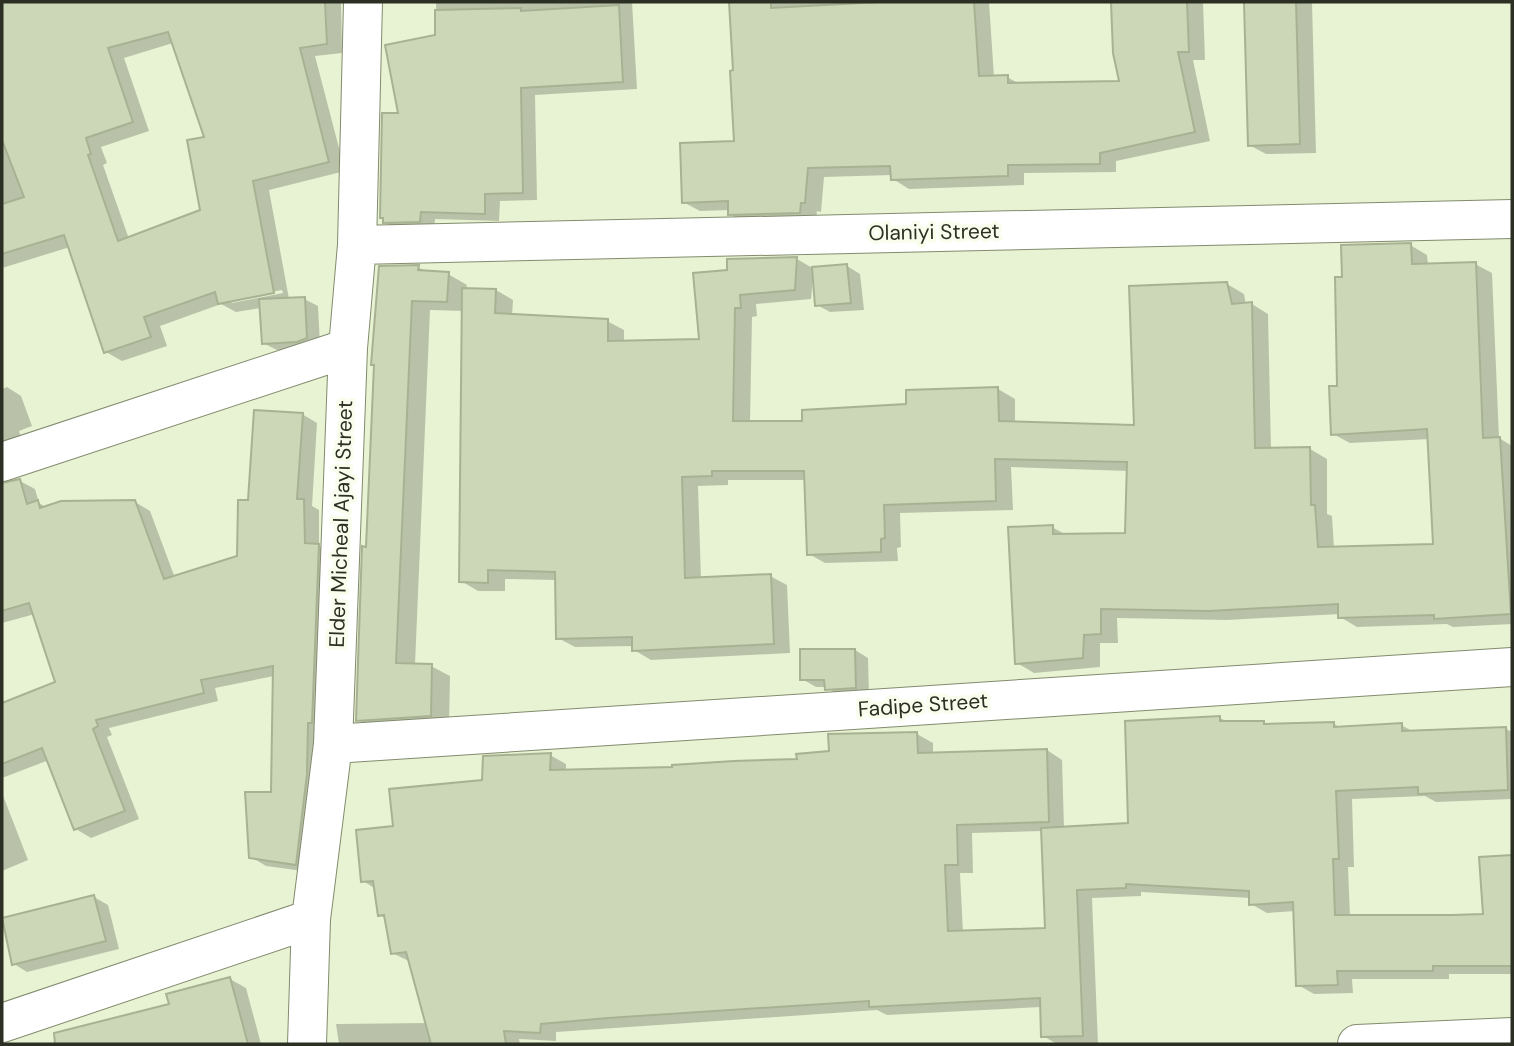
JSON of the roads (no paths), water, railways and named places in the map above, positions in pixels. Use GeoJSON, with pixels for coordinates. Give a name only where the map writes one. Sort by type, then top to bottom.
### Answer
{"type":"FeatureCollection","features":[{"type":"Feature","properties":{"kind":"street","name":"Elder Micheal Ajayi Street"},"geometry":{"type":"LineString","coordinates":[[307,1044],[312,919],[333,744],[348,348],[357,246],[363,2]]}},
{"type":"Feature","properties":{"kind":"street","name":"Olaniyi Street"},"geometry":{"type":"LineString","coordinates":[[357,246],[1512,219]]}},
{"type":"Feature","properties":{"kind":"street"},"geometry":{"type":"LineString","coordinates":[[2,462],[348,348]]}},
{"type":"Feature","properties":{"kind":"street","name":"Fadipe Street"},"geometry":{"type":"LineString","coordinates":[[333,744],[1512,667]]}},
{"type":"Feature","properties":{"kind":"street"},"geometry":{"type":"LineString","coordinates":[[2,1023],[312,919]]}},
{"type":"Feature","properties":{"kind":"street"},"geometry":{"type":"LineString","coordinates":[[1357,1044],[1512,1037]]}}]}
